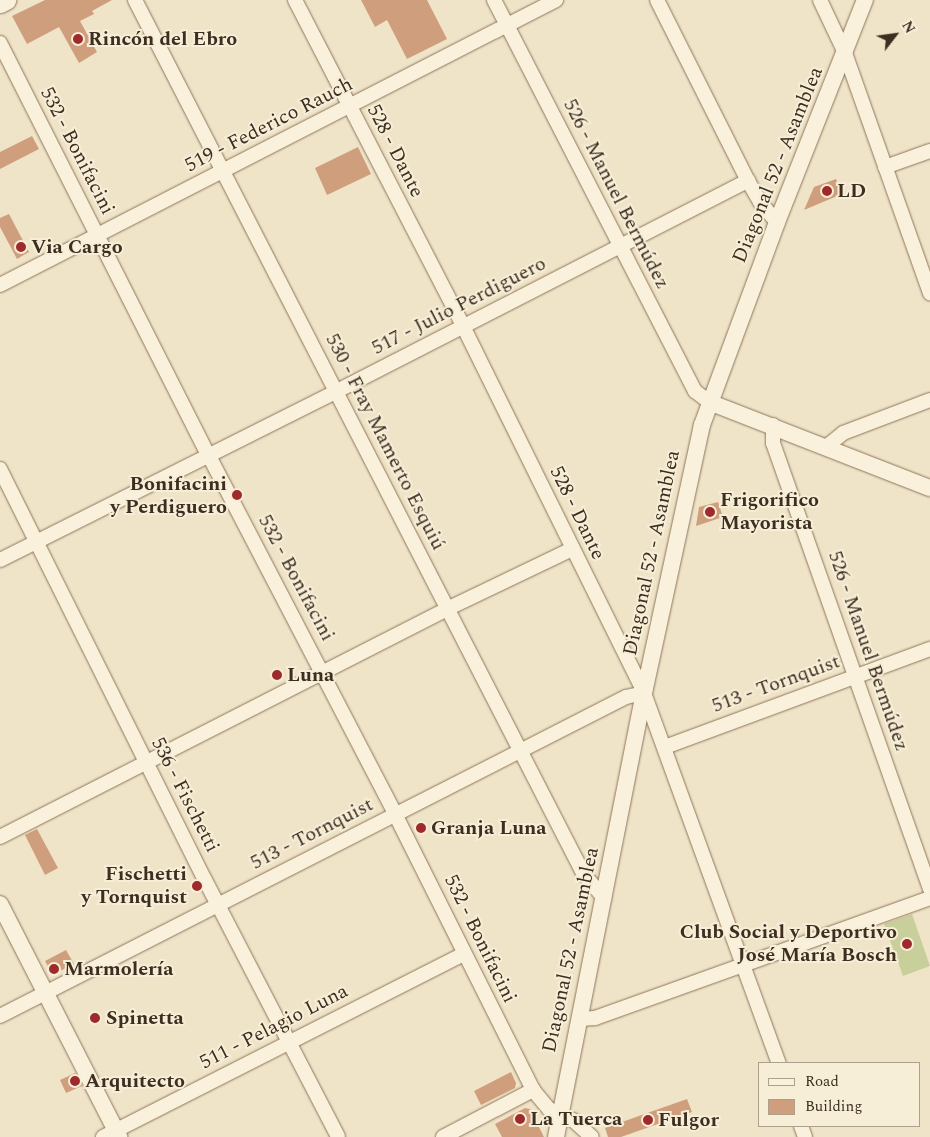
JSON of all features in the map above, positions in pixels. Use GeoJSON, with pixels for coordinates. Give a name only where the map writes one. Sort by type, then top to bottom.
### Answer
{"type":"FeatureCollection","features":[{"type":"Feature","properties":{"kind":"main road"},"geometry":{"type":"LineString","coordinates":[[0,3],[6,0]]}},
{"type":"Feature","properties":{"kind":"street","name":"530 - Fray Mamerto Esquiú"},"geometry":{"type":"LineString","coordinates":[[135,0],[583,873],[604,898]]}},
{"type":"Feature","properties":{"kind":"street","name":"528 - Dante"},"geometry":{"type":"LineString","coordinates":[[295,0],[463,326],[644,693],[779,1062]]}},
{"type":"Feature","properties":{"kind":"street","name":"526 - Manuel Bermúdez"},"geometry":{"type":"LineString","coordinates":[[494,0],[695,391],[709,402]]}},
{"type":"Feature","properties":{"kind":"street","name":"519 - Federico Rauch"},"geometry":{"type":"LineString","coordinates":[[0,285],[556,0]]}},
{"type":"Feature","properties":{"kind":"street"},"geometry":{"type":"LineString","coordinates":[[657,0],[748,180],[760,202],[777,222]]}},
{"type":"Feature","properties":{"kind":"street"},"geometry":{"type":"LineString","coordinates":[[820,0],[845,53],[930,293]]}},
{"type":"Feature","properties":{"kind":"street","name":"Diagonal 52 - Asamblea"},"geometry":{"type":"LineString","coordinates":[[556,1137],[644,693],[702,425],[777,222],[865,0]]}},
{"type":"Feature","properties":{"kind":"street","name":"532 - Bonifacini"},"geometry":{"type":"LineString","coordinates":[[0,43],[209,456],[396,814],[533,1090],[549,1109],[584,1128],[592,1137]]}},
{"type":"Feature","properties":{"kind":"street"},"geometry":{"type":"LineString","coordinates":[[885,167],[930,151]]}},
{"type":"Feature","properties":{"kind":"street","name":"517 - Julio Perdiguero"},"geometry":{"type":"LineString","coordinates":[[0,560],[337,391],[748,180]]}},
{"type":"Feature","properties":{"kind":"street"},"geometry":{"type":"LineString","coordinates":[[826,447],[843,433],[930,400]]}},
{"type":"Feature","properties":{"kind":"street"},"geometry":{"type":"LineString","coordinates":[[709,402],[773,425],[930,488]]}},
{"type":"Feature","properties":{"kind":"street","name":"526 - Manuel Bermúdez"},"geometry":{"type":"LineString","coordinates":[[773,425],[773,443],[930,889]]}},
{"type":"Feature","properties":{"kind":"street","name":"536 - Fischetti"},"geometry":{"type":"LineString","coordinates":[[0,469],[146,762],[338,1137]]}},
{"type":"Feature","properties":{"kind":"street"},"geometry":{"type":"LineString","coordinates":[[0,837],[447,609],[572,549]]}},
{"type":"Feature","properties":{"kind":"street","name":"513 - Tornquist"},"geometry":{"type":"LineString","coordinates":[[665,747],[930,649]]}},
{"type":"Feature","properties":{"kind":"street","name":"513 - Tornquist"},"geometry":{"type":"LineString","coordinates":[[0,1016],[626,697],[644,693]]}},
{"type":"Feature","properties":{"kind":"street"},"geometry":{"type":"LineString","coordinates":[[580,1019],[595,1018],[930,898]]}},
{"type":"Feature","properties":{"kind":"street"},"geometry":{"type":"LineString","coordinates":[[0,904],[45,993],[112,1135]]}},
{"type":"Feature","properties":{"kind":"street","name":"511 - Pelagio Luna"},"geometry":{"type":"LineString","coordinates":[[112,1135],[289,1042],[464,954]]}},
{"type":"Feature","properties":{"kind":"street"},"geometry":{"type":"LineString","coordinates":[[443,1137],[533,1090]]}},
{"type":"Feature","properties":{"kind":"green space","name":"Club Social y Deportivo José María Bosch"},"geometry":{"type":"Polygon","coordinates":[[[912,914],[930,966],[903,976],[884,924],[912,914]]]}},
{"type":"Feature","properties":{"kind":"building"},"geometry":{"type":"Polygon","coordinates":[[[45,0],[112,0],[92,11],[94,14],[80,21],[97,52],[79,63],[59,27],[27,44],[12,16],[45,0]]]}},
{"type":"Feature","properties":{"kind":"building"},"geometry":{"type":"Polygon","coordinates":[[[361,0],[427,0],[447,39],[407,59],[387,20],[375,27],[361,0]]]}},
{"type":"Feature","properties":{"kind":"building"},"geometry":{"type":"Polygon","coordinates":[[[32,136],[39,149],[0,169],[0,152],[32,136]]]}},
{"type":"Feature","properties":{"kind":"building"},"geometry":{"type":"Polygon","coordinates":[[[358,147],[371,174],[327,195],[315,168],[358,147]]]}},
{"type":"Feature","properties":{"kind":"building","name":"LD"},"geometry":{"type":"Polygon","coordinates":[[[836,179],[842,194],[804,210],[814,187],[836,179]]]}},
{"type":"Feature","properties":{"kind":"building"},"geometry":{"type":"Polygon","coordinates":[[[9,214],[29,252],[17,259],[0,227],[0,218],[9,214]]]}},
{"type":"Feature","properties":{"kind":"building","name":"Frigorifico Mayorista"},"geometry":{"type":"Polygon","coordinates":[[[718,502],[723,517],[696,526],[699,507],[718,502]]]}},
{"type":"Feature","properties":{"kind":"building"},"geometry":{"type":"Polygon","coordinates":[[[37,829],[58,868],[45,875],[25,835],[37,829]]]}},
{"type":"Feature","properties":{"kind":"building"},"geometry":{"type":"Polygon","coordinates":[[[66,950],[74,964],[56,973],[50,970],[45,961],[66,950]]]}},
{"type":"Feature","properties":{"kind":"building"},"geometry":{"type":"Polygon","coordinates":[[[511,1072],[516,1083],[515,1088],[481,1105],[474,1091],[511,1072]]]}},
{"type":"Feature","properties":{"kind":"building"},"geometry":{"type":"Polygon","coordinates":[[[75,1073],[82,1086],[66,1093],[60,1080],[75,1073]]]}},
{"type":"Feature","properties":{"kind":"building","name":"Fulgor"},"geometry":{"type":"Polygon","coordinates":[[[687,1099],[692,1112],[621,1137],[608,1137],[605,1128],[687,1099]]]}},
{"type":"Feature","properties":{"kind":"building"},"geometry":{"type":"Polygon","coordinates":[[[525,1108],[530,1109],[544,1137],[502,1137],[495,1124],[525,1108]]]}},
{"type":"Feature","properties":{"kind":"place","name":"Rincón del Ebro"},"geometry":{"type":"Point","coordinates":[78,39]}},
{"type":"Feature","properties":{"kind":"place","name":"LD"},"geometry":{"type":"Point","coordinates":[827,191]}},
{"type":"Feature","properties":{"kind":"place","name":"Via Cargo"},"geometry":{"type":"Point","coordinates":[21,247]}},
{"type":"Feature","properties":{"kind":"place","name":"Bonifacini y Perdiguero"},"geometry":{"type":"Point","coordinates":[237,495]}},
{"type":"Feature","properties":{"kind":"place","name":"Frigorifico Mayorista"},"geometry":{"type":"Point","coordinates":[710,512]}},
{"type":"Feature","properties":{"kind":"place","name":"Luna"},"geometry":{"type":"Point","coordinates":[277,675]}},
{"type":"Feature","properties":{"kind":"place","name":"Granja Luna"},"geometry":{"type":"Point","coordinates":[421,828]}},
{"type":"Feature","properties":{"kind":"place","name":"Fischetti y Tornquist"},"geometry":{"type":"Point","coordinates":[197,886]}},
{"type":"Feature","properties":{"kind":"place","name":"Club Social y Deportivo José María Bosch"},"geometry":{"type":"Point","coordinates":[907,944]}},
{"type":"Feature","properties":{"kind":"place","name":"Marmolería"},"geometry":{"type":"Point","coordinates":[54,969]}},
{"type":"Feature","properties":{"kind":"place","name":"Spinetta"},"geometry":{"type":"Point","coordinates":[95,1018]}},
{"type":"Feature","properties":{"kind":"place","name":"Arquitecto"},"geometry":{"type":"Point","coordinates":[75,1081]}},
{"type":"Feature","properties":{"kind":"place","name":"La Tuerca"},"geometry":{"type":"Point","coordinates":[520,1119]}},
{"type":"Feature","properties":{"kind":"place","name":"Fulgor"},"geometry":{"type":"Point","coordinates":[648,1120]}}]}
